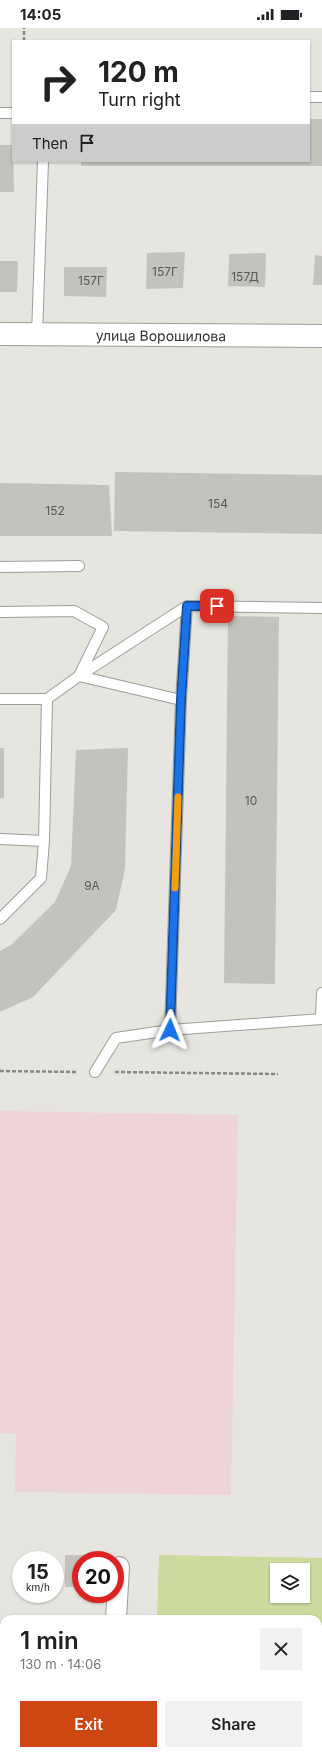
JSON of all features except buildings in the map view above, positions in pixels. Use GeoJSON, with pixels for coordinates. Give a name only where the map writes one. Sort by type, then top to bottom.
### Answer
{"type":"FeatureCollection","features":[{"type":"Feature","properties":{"kind":"main road","name":"улица Ворошилова"},"geometry":{"type":"LineString","coordinates":[[0,334],[322,336]]}},
{"type":"Feature","properties":{"kind":"street"},"geometry":{"type":"LineString","coordinates":[[116,1615],[117,1603]]}},
{"type":"Feature","properties":{"kind":"lane"},"geometry":{"type":"LineString","coordinates":[[310,97],[322,97]]}},
{"type":"Feature","properties":{"kind":"lane"},"geometry":{"type":"LineString","coordinates":[[0,112],[12,113]]}},
{"type":"Feature","properties":{"kind":"lane"},"geometry":{"type":"LineString","coordinates":[[37,335],[43,162]]}},
{"type":"Feature","properties":{"kind":"lane"},"geometry":{"type":"LineString","coordinates":[[0,567],[79,566]]}},
{"type":"Feature","properties":{"kind":"lane"},"geometry":{"type":"LineString","coordinates":[[0,699],[47,698],[187,606],[322,608]]}},
{"type":"Feature","properties":{"kind":"lane"},"geometry":{"type":"LineString","coordinates":[[170,1030],[181,700],[187,606]]}},
{"type":"Feature","properties":{"kind":"lane"},"geometry":{"type":"LineString","coordinates":[[0,612],[74,611],[103,627],[79,676]]}},
{"type":"Feature","properties":{"kind":"lane"},"geometry":{"type":"LineString","coordinates":[[79,676],[181,700]]}},
{"type":"Feature","properties":{"kind":"lane"},"geometry":{"type":"LineString","coordinates":[[0,919],[41,878],[44,841],[47,698]]}},
{"type":"Feature","properties":{"kind":"lane"},"geometry":{"type":"LineString","coordinates":[[0,839],[44,841]]}},
{"type":"Feature","properties":{"kind":"lane"},"geometry":{"type":"LineString","coordinates":[[95,1072],[116,1038],[170,1030],[322,1019],[322,993]]}},
{"type":"Feature","properties":{"kind":"path"},"geometry":{"type":"LineString","coordinates":[[24,28],[24,40]]}},
{"type":"Feature","properties":{"kind":"path"},"geometry":{"type":"LineString","coordinates":[[0,1071],[278,1074]]}},
{"type":"Feature","properties":{"kind":"shaded area"},"geometry":{"type":"Polygon","coordinates":[[[0,1111],[238,1115],[231,1495],[15,1492],[16,1434],[0,1433],[0,1111]]]}},
{"type":"Feature","properties":{"kind":"green space"},"geometry":{"type":"Polygon","coordinates":[[[159,1555],[322,1558],[322,1615],[157,1615],[159,1555]]]}},
{"type":"Feature","properties":{"kind":"slow traffic"},"geometry":{"type":"LineString","coordinates":[[175,888],[178,797]]}},
{"type":"Feature","properties":{"kind":"route"},"geometry":{"type":"LineString","coordinates":[[170,1030],[181,700],[187,606],[217,606]]}}]}
